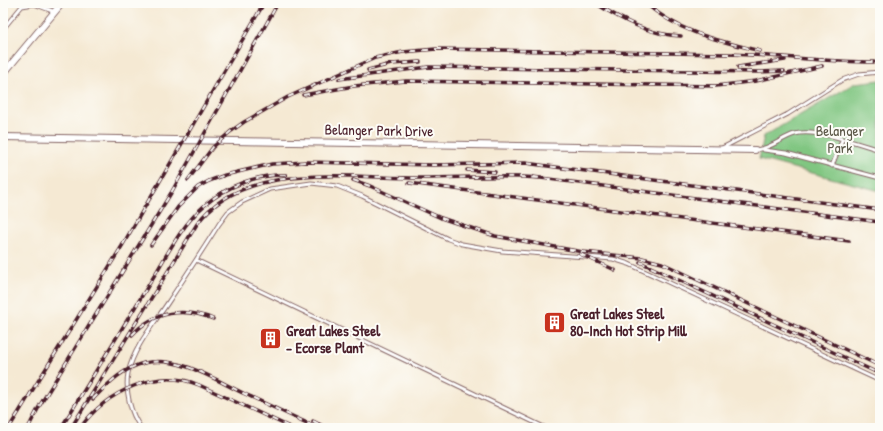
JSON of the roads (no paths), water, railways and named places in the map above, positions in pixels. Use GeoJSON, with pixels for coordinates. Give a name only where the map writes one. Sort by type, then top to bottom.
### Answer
{"type":"FeatureCollection","features":[{"type":"Feature","properties":{"kind":"street"},"geometry":{"type":"LineString","coordinates":[[3,74],[62,3]]}},
{"type":"Feature","properties":{"kind":"street","name":"Belanger Park Drive"},"geometry":{"type":"LineString","coordinates":[[3,137],[757,150]]}},
{"type":"Feature","properties":{"kind":"lane"},"geometry":{"type":"LineString","coordinates":[[18,3],[22,6]]}},
{"type":"Feature","properties":{"kind":"lane"},"geometry":{"type":"LineString","coordinates":[[3,29],[22,6],[34,4],[55,12]]}},
{"type":"Feature","properties":{"kind":"lane"},"geometry":{"type":"LineString","coordinates":[[721,149],[788,114],[842,80],[859,74],[880,72]]}},
{"type":"Feature","properties":{"kind":"lane"},"geometry":{"type":"LineString","coordinates":[[757,150],[773,145],[795,134],[804,132],[811,132],[880,150]]}},
{"type":"Feature","properties":{"kind":"lane"},"geometry":{"type":"LineString","coordinates":[[832,166],[842,140]]}},
{"type":"Feature","properties":{"kind":"lane"},"geometry":{"type":"LineString","coordinates":[[757,150],[786,153],[880,178]]}},
{"type":"Feature","properties":{"kind":"lane"},"geometry":{"type":"LineString","coordinates":[[141,428],[130,405],[127,389],[129,368],[147,332],[228,212],[258,193],[286,186],[325,184],[348,190],[418,225],[462,244],[502,251],[613,259],[629,264],[880,381]]}},
{"type":"Feature","properties":{"kind":"lane"},"geometry":{"type":"LineString","coordinates":[[196,260],[546,428]]}},
{"type":"Feature","properties":{"kind":"railway"},"geometry":{"type":"LineString","coordinates":[[9,428],[122,246],[264,3]]}},
{"type":"Feature","properties":{"kind":"railway"},"geometry":{"type":"LineString","coordinates":[[28,428],[40,405],[171,193],[278,3]]}},
{"type":"Feature","properties":{"kind":"railway"},"geometry":{"type":"LineString","coordinates":[[595,3],[636,26],[658,33],[681,36]]}},
{"type":"Feature","properties":{"kind":"railway"},"geometry":{"type":"LineString","coordinates":[[645,3],[672,22],[685,28],[714,39],[760,51]]}},
{"type":"Feature","properties":{"kind":"railway"},"geometry":{"type":"LineString","coordinates":[[188,180],[213,147],[244,122],[288,97],[375,58],[403,52],[436,49],[727,54],[874,62]]}},
{"type":"Feature","properties":{"kind":"railway"},"geometry":{"type":"LineString","coordinates":[[738,67],[785,60]]}},
{"type":"Feature","properties":{"kind":"railway"},"geometry":{"type":"LineString","coordinates":[[368,70],[391,64],[420,62]]}},
{"type":"Feature","properties":{"kind":"railway"},"geometry":{"type":"LineString","coordinates":[[303,95],[354,86],[406,81],[716,86],[756,81],[822,66]]}},
{"type":"Feature","properties":{"kind":"railway"},"geometry":{"type":"LineString","coordinates":[[339,79],[428,67],[758,72],[784,71]]}},
{"type":"Feature","properties":{"kind":"railway"},"geometry":{"type":"LineString","coordinates":[[151,245],[178,207],[198,187],[209,181],[225,175],[272,164],[306,162],[433,165],[525,163],[880,210]]}},
{"type":"Feature","properties":{"kind":"railway"},"geometry":{"type":"LineString","coordinates":[[467,170],[495,172]]}},
{"type":"Feature","properties":{"kind":"railway"},"geometry":{"type":"LineString","coordinates":[[61,428],[180,233],[196,213],[223,192],[243,182],[275,175],[286,175]]}},
{"type":"Feature","properties":{"kind":"railway"},"geometry":{"type":"LineString","coordinates":[[71,428],[197,224],[217,203],[242,190],[271,181],[301,177],[539,178]]}},
{"type":"Feature","properties":{"kind":"railway"},"geometry":{"type":"LineString","coordinates":[[533,177],[880,222]]}},
{"type":"Feature","properties":{"kind":"railway"},"geometry":{"type":"LineString","coordinates":[[353,180],[370,186],[441,218],[495,236],[583,252],[642,258],[662,263],[880,366]]}},
{"type":"Feature","properties":{"kind":"railway"},"geometry":{"type":"LineString","coordinates":[[409,183],[849,241]]}},
{"type":"Feature","properties":{"kind":"railway"},"geometry":{"type":"LineString","coordinates":[[580,254],[615,270]]}},
{"type":"Feature","properties":{"kind":"railway"},"geometry":{"type":"LineString","coordinates":[[640,262],[880,374]]}},
{"type":"Feature","properties":{"kind":"railway"},"geometry":{"type":"LineString","coordinates":[[132,335],[141,327],[160,316],[180,312],[202,315],[213,319]]}},
{"type":"Feature","properties":{"kind":"railway"},"geometry":{"type":"LineString","coordinates":[[93,399],[116,377],[136,365],[157,361],[170,362],[196,370],[318,428]]}},
{"type":"Feature","properties":{"kind":"railway"},"geometry":{"type":"LineString","coordinates":[[80,428],[91,415],[118,394],[133,386],[149,381],[166,379],[183,380],[199,385],[292,428]]}},
{"type":"Feature","properties":{"kind":"railway"},"geometry":{"type":"LineString","coordinates":[[313,421],[327,428]]}},
{"type":"Feature","properties":{"kind":"place","name":"Great Lakes Steel 80-Inch Hot Strip Mill"},"geometry":{"type":"Point","coordinates":[555,322]}},
{"type":"Feature","properties":{"kind":"place","name":"Great Lakes Steel - Ecorse Plant"},"geometry":{"type":"Point","coordinates":[271,339]}},
{"type":"Feature","properties":{"kind":"park label","name":"Belanger Park"},"geometry":{"type":"Point","coordinates":[840,138]}}]}
